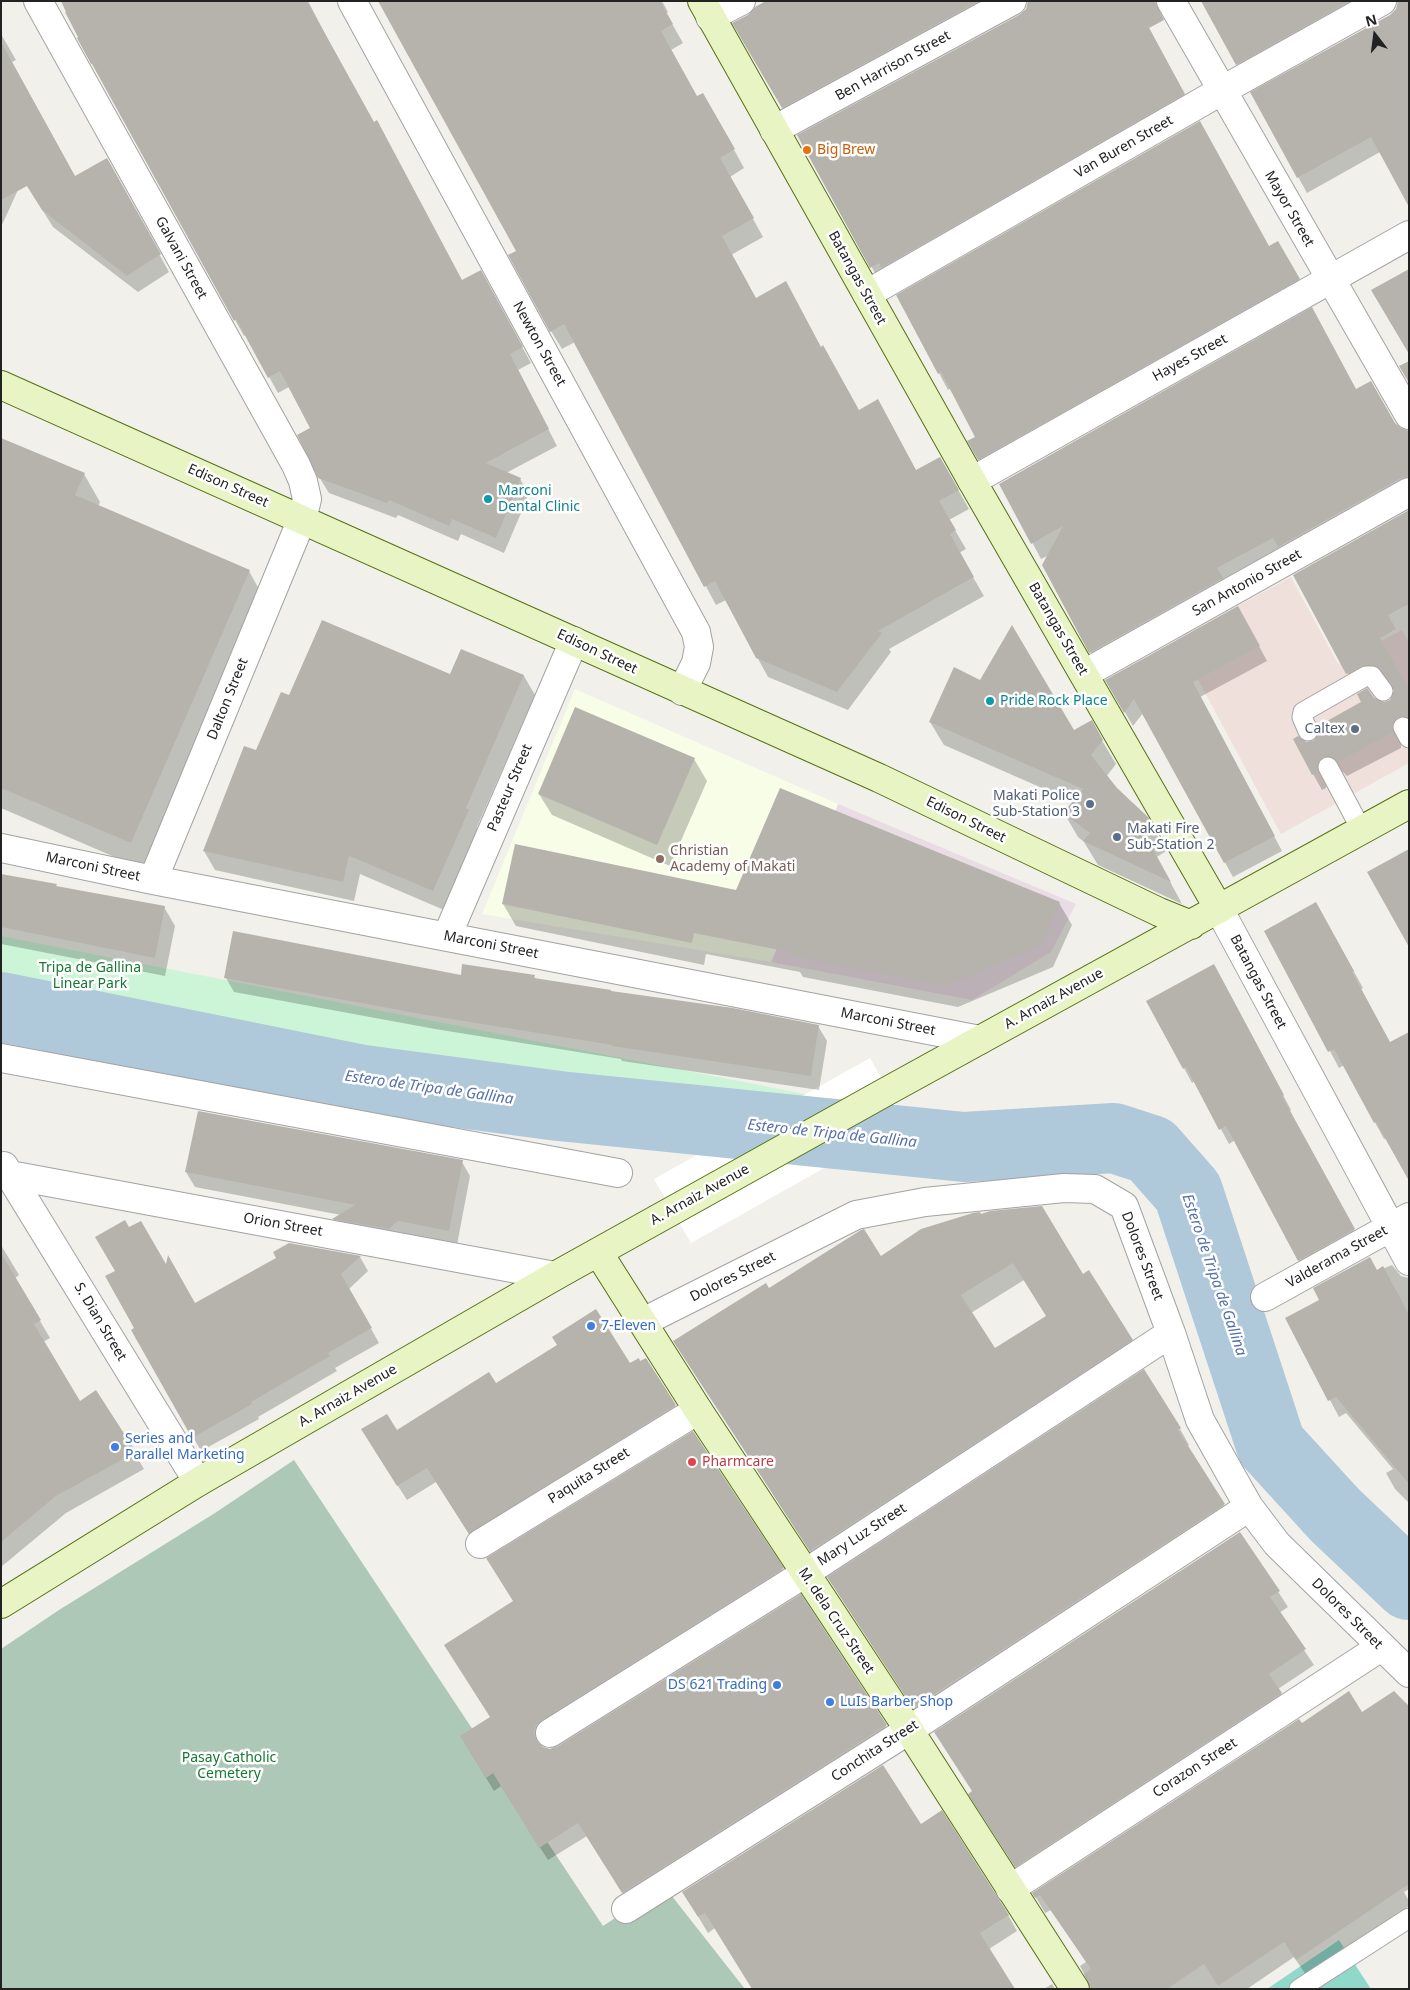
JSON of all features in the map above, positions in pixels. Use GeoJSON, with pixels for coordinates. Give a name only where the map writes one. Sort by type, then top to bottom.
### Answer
{"type":"FeatureCollection","features":[{"type":"Feature","properties":{"kind":"main road","name":"Batangas Street"},"geometry":{"type":"LineString","coordinates":[[706,9],[972,481],[1219,909]]}},
{"type":"Feature","properties":{"kind":"main road","name":"Edison Street"},"geometry":{"type":"LineString","coordinates":[[1,385],[879,778],[1159,912],[1191,924]]}},
{"type":"Feature","properties":{"kind":"main road","name":"A. Arnaiz Avenue"},"geometry":{"type":"LineString","coordinates":[[4,1597],[198,1482],[555,1276],[888,1090],[1409,804]]}},
{"type":"Feature","properties":{"kind":"main road","name":"M. dela Cruz Street"},"geometry":{"type":"LineString","coordinates":[[598,1252],[804,1574],[909,1730],[1075,1989]]}},
{"type":"Feature","properties":{"kind":"street","name":"Galvani Street"},"geometry":{"type":"LineString","coordinates":[[38,1],[296,465],[303,481],[307,499],[302,519]]}},
{"type":"Feature","properties":{"kind":"street","name":"Newton Street"},"geometry":{"type":"LineString","coordinates":[[352,1],[696,632],[699,647],[696,662],[682,691]]}},
{"type":"Feature","properties":{"kind":"street"},"geometry":{"type":"LineString","coordinates":[[706,9],[741,1]]}},
{"type":"Feature","properties":{"kind":"street","name":"Ben Harrison Street"},"geometry":{"type":"LineString","coordinates":[[774,130],[1012,1]]}},
{"type":"Feature","properties":{"kind":"street","name":"Mayor Street"},"geometry":{"type":"LineString","coordinates":[[1171,1],[1221,91],[1409,415]]}},
{"type":"Feature","properties":{"kind":"street","name":"Van Buren Street"},"geometry":{"type":"LineString","coordinates":[[867,294],[1382,1]]}},
{"type":"Feature","properties":{"kind":"street","name":"Hayes Street"},"geometry":{"type":"LineString","coordinates":[[972,481],[1409,235]]}},
{"type":"Feature","properties":{"kind":"street","name":"San Antonio Street"},"geometry":{"type":"LineString","coordinates":[[1084,674],[1409,492]]}},
{"type":"Feature","properties":{"kind":"street","name":"Dalton Street"},"geometry":{"type":"LineString","coordinates":[[153,880],[302,519]]}},
{"type":"Feature","properties":{"kind":"street","name":"Pasteur Street"},"geometry":{"type":"LineString","coordinates":[[447,936],[574,640]]}},
{"type":"Feature","properties":{"kind":"street","name":"Marconi Street"},"geometry":{"type":"LineString","coordinates":[[1,848],[153,880],[980,1040]]}},
{"type":"Feature","properties":{"kind":"street","name":"Batangas Street"},"geometry":{"type":"LineString","coordinates":[[1219,909],[1400,1222],[1409,1261]]}},
{"type":"Feature","properties":{"kind":"street"},"geometry":{"type":"LineString","coordinates":[[1,1058],[618,1173]]}},
{"type":"Feature","properties":{"kind":"street","name":"Orion Street"},"geometry":{"type":"LineString","coordinates":[[6,1169],[555,1276]]}},
{"type":"Feature","properties":{"kind":"street","name":"S. Dian Street"},"geometry":{"type":"LineString","coordinates":[[6,1169],[198,1482]]}},
{"type":"Feature","properties":{"kind":"street","name":"Dolores Street"},"geometry":{"type":"LineString","coordinates":[[643,1322],[856,1215],[924,1202],[1064,1188],[1095,1188],[1124,1206],[1171,1332],[1200,1420],[1249,1507],[1277,1544],[1409,1673]]}},
{"type":"Feature","properties":{"kind":"street","name":"Valderama Street"},"geometry":{"type":"LineString","coordinates":[[1265,1296],[1400,1222]]}},
{"type":"Feature","properties":{"kind":"street","name":"Mary Luz Street"},"geometry":{"type":"LineString","coordinates":[[550,1733],[804,1574],[1171,1332]]}},
{"type":"Feature","properties":{"kind":"street","name":"Paquita Street"},"geometry":{"type":"LineString","coordinates":[[480,1544],[698,1410]]}},
{"type":"Feature","properties":{"kind":"street","name":"Conchita Street"},"geometry":{"type":"LineString","coordinates":[[626,1909],[909,1730],[1249,1507]]}},
{"type":"Feature","properties":{"kind":"street","name":"Corazon Street"},"geometry":{"type":"LineString","coordinates":[[1010,1889],[1381,1647]]}},
{"type":"Feature","properties":{"kind":"lane"},"geometry":{"type":"LineString","coordinates":[[1308,731],[1303,721],[1303,712],[1366,676],[1372,676],[1383,691]]}},
{"type":"Feature","properties":{"kind":"lane"},"geometry":{"type":"LineString","coordinates":[[1328,767],[1362,831]]}},
{"type":"Feature","properties":{"kind":"lane"},"geometry":{"type":"LineString","coordinates":[[1299,1989],[1409,1918]]}},
{"type":"Feature","properties":{"kind":"shaded area"},"geometry":{"type":"Polygon","coordinates":[[[1291,577],[1338,664],[1402,630],[1409,643],[1409,763],[1281,834],[1176,639],[1291,577]]]}},
{"type":"Feature","properties":{"kind":"shaded area","name":"Christian Academy of Makati"},"geometry":{"type":"Polygon","coordinates":[[[575,689],[838,804],[771,962],[482,914],[575,689]]]}},
{"type":"Feature","properties":{"kind":"shaded area"},"geometry":{"type":"Polygon","coordinates":[[[838,804],[1076,904],[1051,952],[972,1000],[771,962],[838,804]]]}},
{"type":"Feature","properties":{"kind":"shaded area"},"geometry":{"type":"Polygon","coordinates":[[[1339,1940],[1371,1989],[1267,1989],[1339,1940]]]}},
{"type":"Feature","properties":{"kind":"green space","name":"Tripa de Gallina Linear Park"},"geometry":{"type":"Polygon","coordinates":[[[1,936],[805,1094],[770,1114],[526,1077],[115,1003],[1,980],[1,936]]]}},
{"type":"Feature","properties":{"kind":"green space","name":"Pasay Catholic Cemetery"},"geometry":{"type":"Polygon","coordinates":[[[294,1460],[603,1926],[664,1886],[745,1989],[1,1989],[1,1649],[59,1610],[215,1513],[294,1460]]]}},
{"type":"Feature","properties":{"kind":"pier"},"geometry":{"type":"Polygon","coordinates":[[[870,1058],[906,1122],[691,1243],[654,1179],[870,1058]]]}},
{"type":"Feature","properties":{"kind":"building"},"geometry":{"type":"Polygon","coordinates":[[[61,1],[307,1],[374,122],[377,120],[462,280],[481,270],[523,347],[510,354],[549,429],[486,463],[521,478],[496,538],[452,519],[449,526],[389,500],[387,503],[318,478],[297,435],[310,428],[280,371],[268,378],[236,319],[234,321],[91,64],[61,1]]]}},
{"type":"Feature","properties":{"kind":"building"},"geometry":{"type":"Polygon","coordinates":[[[378,1],[660,1],[673,24],[661,31],[697,96],[703,93],[735,149],[720,158],[754,218],[722,236],[756,298],[786,281],[821,347],[823,345],[859,410],[878,399],[916,470],[940,457],[959,490],[939,501],[956,530],[950,534],[974,577],[878,631],[882,633],[837,692],[756,658],[715,581],[704,587],[564,324],[550,332],[508,255],[516,251],[378,1]]]}},
{"type":"Feature","properties":{"kind":"building"},"geometry":{"type":"Polygon","coordinates":[[[766,1],[979,1],[782,108],[732,23],[748,15],[755,7],[766,1]]]}},
{"type":"Feature","properties":{"kind":"building"},"geometry":{"type":"Polygon","coordinates":[[[1028,1],[1155,1],[1164,20],[1149,28],[1185,94],[881,268],[879,263],[870,268],[797,135],[1019,15],[1026,9],[1028,1]]]}},
{"type":"Feature","properties":{"kind":"building"},"geometry":{"type":"Polygon","coordinates":[[[1201,1],[1350,1],[1236,65],[1201,1]]]}},
{"type":"Feature","properties":{"kind":"building"},"geometry":{"type":"Polygon","coordinates":[[[1398,1],[1409,1],[1409,207],[1371,137],[1297,178],[1250,92],[1390,15],[1396,9],[1398,1]]]}},
{"type":"Feature","properties":{"kind":"building"},"geometry":{"type":"Polygon","coordinates":[[[1,42],[75,176],[107,158],[161,254],[127,276],[42,210],[27,186],[1,200],[1,42]]]}},
{"type":"Feature","properties":{"kind":"building"},"geometry":{"type":"Polygon","coordinates":[[[1200,121],[1269,246],[1278,241],[1300,279],[978,460],[967,441],[975,437],[941,372],[938,374],[896,295],[1200,121]]]}},
{"type":"Feature","properties":{"kind":"building"},"geometry":{"type":"Polygon","coordinates":[[[1409,269],[1409,354],[1371,290],[1409,269]]]}},
{"type":"Feature","properties":{"kind":"building"},"geometry":{"type":"Polygon","coordinates":[[[1312,307],[1356,389],[1371,381],[1395,423],[1409,431],[1409,476],[1401,478],[1278,547],[1273,538],[1217,568],[1223,578],[1089,653],[1042,565],[1063,526],[1031,544],[999,484],[1312,307]]]}},
{"type":"Feature","properties":{"kind":"building"},"geometry":{"type":"Polygon","coordinates":[[[1409,361],[1409,383],[1399,366],[1409,361]]]}},
{"type":"Feature","properties":{"kind":"building"},"geometry":{"type":"Polygon","coordinates":[[[1,438],[85,473],[75,495],[250,570],[131,843],[1,788],[1,438]]]}},
{"type":"Feature","properties":{"kind":"building"},"geometry":{"type":"Polygon","coordinates":[[[1409,510],[1409,604],[1388,615],[1396,629],[1380,638],[1409,690],[1409,717],[1397,717],[1392,726],[1393,732],[1338,762],[1329,756],[1322,757],[1317,766],[1318,772],[1312,775],[1293,739],[1298,736],[1306,742],[1313,741],[1319,733],[1318,726],[1361,702],[1357,694],[1367,688],[1374,698],[1384,702],[1390,700],[1394,690],[1392,684],[1377,666],[1361,666],[1346,674],[1293,575],[1409,510]]]}},
{"type":"Feature","properties":{"kind":"building"},"geometry":{"type":"Polygon","coordinates":[[[1238,606],[1260,646],[1193,682],[1275,836],[1224,863],[1134,699],[1124,713],[1105,680],[1238,606]]]}},
{"type":"Feature","properties":{"kind":"building"},"geometry":{"type":"Polygon","coordinates":[[[322,620],[450,674],[461,649],[524,675],[466,808],[469,810],[433,891],[349,856],[343,882],[203,851],[244,746],[256,750],[281,692],[289,695],[322,620]]]}},
{"type":"Feature","properties":{"kind":"building"},"geometry":{"type":"Polygon","coordinates":[[[1012,625],[1074,730],[1092,720],[1103,740],[1091,755],[1117,788],[1148,817],[1154,828],[1144,833],[1171,882],[1083,841],[1090,833],[1063,813],[1083,789],[929,722],[954,667],[980,680],[1012,625]]]}},
{"type":"Feature","properties":{"kind":"building"},"geometry":{"type":"Polygon","coordinates":[[[575,707],[695,758],[657,845],[538,794],[575,707]]]}},
{"type":"Feature","properties":{"kind":"building"},"geometry":{"type":"Polygon","coordinates":[[[780,788],[1060,902],[1041,945],[945,986],[789,955],[790,952],[694,933],[692,943],[502,904],[515,844],[736,890],[780,788]]]}},
{"type":"Feature","properties":{"kind":"building"},"geometry":{"type":"Polygon","coordinates":[[[1409,849],[1409,947],[1367,872],[1409,849]]]}},
{"type":"Feature","properties":{"kind":"building"},"geometry":{"type":"Polygon","coordinates":[[[1,874],[165,906],[155,958],[1,927],[1,874]]]}},
{"type":"Feature","properties":{"kind":"building"},"geometry":{"type":"Polygon","coordinates":[[[1316,902],[1390,1042],[1409,1032],[1409,1181],[1376,1122],[1374,1123],[1334,1049],[1328,1052],[1264,931],[1316,902]]]}},
{"type":"Feature","properties":{"kind":"building"},"geometry":{"type":"Polygon","coordinates":[[[233,931],[461,975],[462,964],[535,975],[534,978],[611,991],[733,1008],[819,1025],[811,1076],[612,1046],[426,1015],[224,978],[233,931]]]}},
{"type":"Feature","properties":{"kind":"building"},"geometry":{"type":"Polygon","coordinates":[[[1214,964],[1284,1095],[1282,1096],[1355,1229],[1298,1261],[1226,1126],[1219,1130],[1186,1067],[1183,1069],[1146,1001],[1214,964]]]}},
{"type":"Feature","properties":{"kind":"building"},"geometry":{"type":"Polygon","coordinates":[[[198,1111],[463,1160],[449,1231],[398,1221],[389,1229],[332,1219],[355,1205],[185,1172],[198,1111]]]}},
{"type":"Feature","properties":{"kind":"building"},"geometry":{"type":"Polygon","coordinates":[[[1042,1206],[1083,1274],[1089,1270],[1133,1340],[810,1551],[673,1341],[766,1283],[769,1288],[861,1230],[864,1229],[881,1256],[921,1229],[973,1213],[980,1212],[981,1214],[990,1211],[1042,1206]],[[1013,1263],[961,1295],[995,1348],[1046,1316],[1013,1263]]]}},
{"type":"Feature","properties":{"kind":"building"},"geometry":{"type":"Polygon","coordinates":[[[125,1220],[129,1227],[141,1221],[166,1264],[168,1255],[195,1303],[276,1258],[273,1252],[289,1243],[361,1256],[341,1274],[372,1328],[328,1353],[330,1356],[251,1402],[252,1404],[192,1438],[131,1330],[134,1328],[105,1276],[115,1271],[95,1237],[125,1220]]]}},
{"type":"Feature","properties":{"kind":"building"},"geometry":{"type":"Polygon","coordinates":[[[1,1253],[41,1320],[34,1324],[80,1401],[96,1390],[136,1452],[56,1496],[1,1542],[1,1253]]]}},
{"type":"Feature","properties":{"kind":"building"},"geometry":{"type":"Polygon","coordinates":[[[1370,1257],[1377,1270],[1383,1266],[1409,1314],[1409,1484],[1336,1397],[1328,1401],[1285,1318],[1319,1300],[1313,1288],[1370,1257]]]}},
{"type":"Feature","properties":{"kind":"building"},"geometry":{"type":"Polygon","coordinates":[[[596,1309],[630,1363],[639,1358],[640,1361],[646,1358],[676,1405],[469,1534],[427,1468],[397,1486],[361,1429],[387,1414],[397,1430],[489,1372],[496,1383],[557,1345],[552,1337],[596,1309]]]}},
{"type":"Feature","properties":{"kind":"building"},"geometry":{"type":"Polygon","coordinates":[[[1144,1369],[1181,1428],[1178,1430],[1225,1504],[913,1708],[827,1577],[1144,1369]]]}},
{"type":"Feature","properties":{"kind":"building"},"geometry":{"type":"Polygon","coordinates":[[[693,1431],[784,1568],[542,1720],[536,1725],[534,1733],[537,1742],[543,1747],[550,1749],[558,1746],[801,1594],[887,1725],[622,1893],[578,1823],[539,1848],[493,1773],[486,1778],[460,1736],[490,1717],[444,1645],[513,1601],[486,1558],[693,1431]]]}},
{"type":"Feature","properties":{"kind":"building"},"geometry":{"type":"Polygon","coordinates":[[[1240,1532],[1280,1591],[1270,1597],[1306,1649],[1269,1674],[1282,1693],[1015,1867],[968,1794],[972,1791],[934,1732],[1240,1532]]]}},
{"type":"Feature","properties":{"kind":"building"},"geometry":{"type":"Polygon","coordinates":[[[1349,1691],[1362,1712],[1394,1691],[1409,1706],[1409,1884],[1296,1960],[1284,1942],[1218,1986],[1204,1964],[1167,1989],[1091,1989],[1084,1974],[1091,1969],[1040,1895],[1035,1898],[1032,1893],[1299,1719],[1302,1723],[1349,1691]]]}},
{"type":"Feature","properties":{"kind":"building"},"geometry":{"type":"Polygon","coordinates":[[[883,1765],[921,1824],[942,1810],[1009,1915],[980,1933],[1015,1989],[752,1989],[705,1913],[698,1917],[682,1892],[883,1765]]]}},
{"type":"Feature","properties":{"kind":"waterway","name":"Estero de Tripa de Gallina"},"geometry":{"type":"LineString","coordinates":[[1,1007],[363,1080],[559,1106],[964,1147],[1114,1138],[1151,1150],[1188,1192],[1271,1445],[1335,1515],[1409,1585]]}},
{"type":"Feature","properties":{"kind":"place","name":"Big Brew"},"geometry":{"type":"Point","coordinates":[807,150]}},
{"type":"Feature","properties":{"kind":"place","name":"Marconi Dental Clinic"},"geometry":{"type":"Point","coordinates":[488,499]}},
{"type":"Feature","properties":{"kind":"place","name":"Pride Rock Place"},"geometry":{"type":"Point","coordinates":[990,701]}},
{"type":"Feature","properties":{"kind":"place","name":"Caltex"},"geometry":{"type":"Point","coordinates":[1355,729]}},
{"type":"Feature","properties":{"kind":"place","name":"Makati Police Sub-Station 3"},"geometry":{"type":"Point","coordinates":[1090,804]}},
{"type":"Feature","properties":{"kind":"place","name":"Makati Fire Sub-Station 2"},"geometry":{"type":"Point","coordinates":[1117,837]}},
{"type":"Feature","properties":{"kind":"place","name":"Christian Academy of Makati"},"geometry":{"type":"Point","coordinates":[660,859]}},
{"type":"Feature","properties":{"kind":"place","name":"7-Eleven"},"geometry":{"type":"Point","coordinates":[591,1326]}},
{"type":"Feature","properties":{"kind":"place","name":"Series and Parallel Marketing"},"geometry":{"type":"Point","coordinates":[115,1447]}},
{"type":"Feature","properties":{"kind":"place","name":"Pharmcare"},"geometry":{"type":"Point","coordinates":[692,1462]}},
{"type":"Feature","properties":{"kind":"place","name":"DS 621 Trading"},"geometry":{"type":"Point","coordinates":[777,1685]}},
{"type":"Feature","properties":{"kind":"place","name":"LuIs Barber Shop"},"geometry":{"type":"Point","coordinates":[830,1702]}}]}
